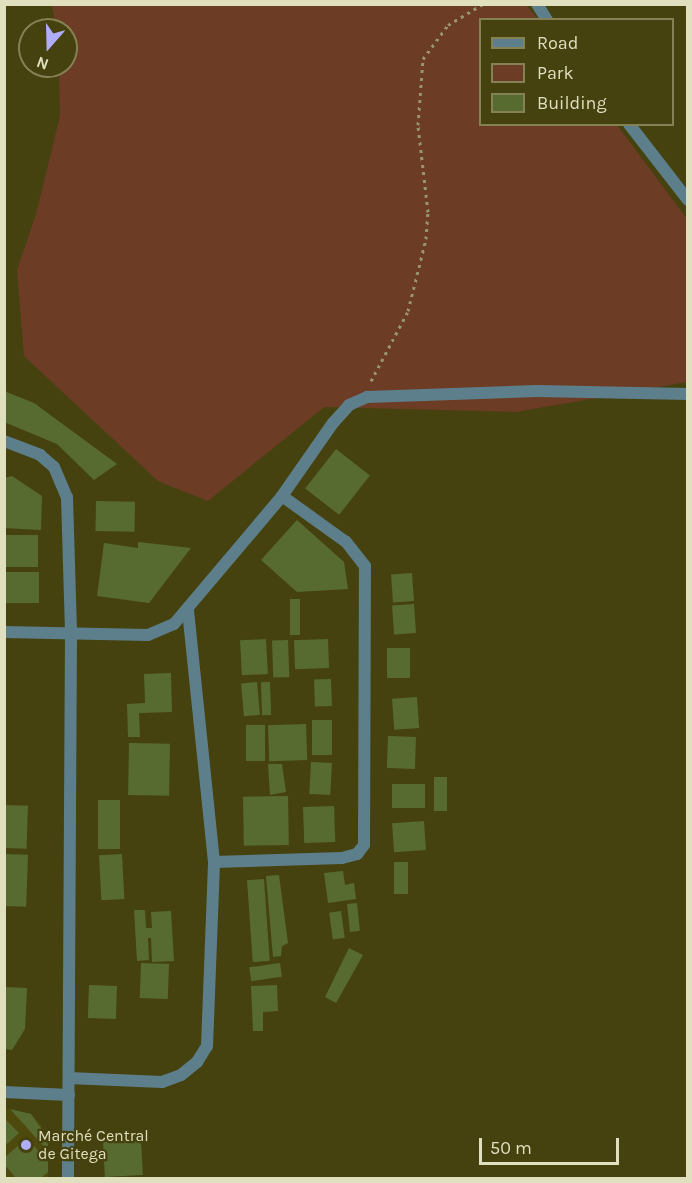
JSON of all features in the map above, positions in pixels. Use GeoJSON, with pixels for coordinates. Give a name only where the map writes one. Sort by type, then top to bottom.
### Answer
{"type":"FeatureCollection","features":[{"type":"Feature","properties":{"kind":"street"},"geometry":{"type":"LineString","coordinates":[[537,4],[546,18]]}},
{"type":"Feature","properties":{"kind":"street"},"geometry":{"type":"LineString","coordinates":[[631,126],[687,200]]}},
{"type":"Feature","properties":{"kind":"street"},"geometry":{"type":"LineString","coordinates":[[4,632],[148,635],[174,624],[188,611],[282,496],[333,423],[349,405],[367,397],[537,391],[687,394]]}},
{"type":"Feature","properties":{"kind":"street"},"geometry":{"type":"LineString","coordinates":[[4,441],[40,454],[62,479],[67,496],[71,633],[68,1179]]}},
{"type":"Feature","properties":{"kind":"street"},"geometry":{"type":"LineString","coordinates":[[214,862],[342,858],[357,854],[364,845],[365,566],[346,542],[282,496]]}},
{"type":"Feature","properties":{"kind":"street"},"geometry":{"type":"LineString","coordinates":[[69,1078],[162,1082],[181,1075],[197,1062],[207,1046],[210,1023],[214,862],[188,611]]}},
{"type":"Feature","properties":{"kind":"street"},"geometry":{"type":"LineString","coordinates":[[4,1092],[69,1095]]}},
{"type":"Feature","properties":{"kind":"path"},"geometry":{"type":"LineString","coordinates":[[367,397],[372,377],[392,348],[408,311],[426,239],[428,212],[418,125],[423,59],[448,25],[483,4]]}},
{"type":"Feature","properties":{"kind":"shaded area","name":"Marché Central de Gitega"},"geometry":{"type":"Polygon","coordinates":[[[5,1109],[31,1114],[41,1125],[48,1138],[48,1178],[5,1178],[5,1109]]]}},
{"type":"Feature","properties":{"kind":"green space"},"geometry":{"type":"Polygon","coordinates":[[[52,5],[526,5],[537,18],[479,18],[479,126],[618,126],[687,219],[687,382],[516,412],[324,407],[208,501],[158,481],[24,356],[17,270],[36,214],[60,116],[59,78],[78,78],[78,18],[54,18],[52,5]]]}},
{"type":"Feature","properties":{"kind":"building"},"geometry":{"type":"Polygon","coordinates":[[[4,391],[34,403],[117,464],[94,480],[57,444],[4,422],[4,391]]]}},
{"type":"Feature","properties":{"kind":"building"},"geometry":{"type":"Polygon","coordinates":[[[336,449],[370,475],[339,515],[305,488],[336,449]]]}},
{"type":"Feature","properties":{"kind":"building"},"geometry":{"type":"Polygon","coordinates":[[[12,476],[42,496],[41,530],[4,528],[4,478],[12,476]]]}},
{"type":"Feature","properties":{"kind":"building"},"geometry":{"type":"Polygon","coordinates":[[[96,501],[135,502],[134,532],[95,531],[96,501]]]}},
{"type":"Feature","properties":{"kind":"building"},"geometry":{"type":"Polygon","coordinates":[[[297,520],[344,562],[348,589],[297,592],[261,560],[297,520]]]}},
{"type":"Feature","properties":{"kind":"building"},"geometry":{"type":"Polygon","coordinates":[[[4,535],[38,535],[38,567],[4,567],[4,535]]]}},
{"type":"Feature","properties":{"kind":"building"},"geometry":{"type":"Polygon","coordinates":[[[138,542],[191,548],[149,603],[97,596],[104,543],[138,548],[138,542]]]}},
{"type":"Feature","properties":{"kind":"building"},"geometry":{"type":"Polygon","coordinates":[[[4,572],[39,572],[39,603],[4,603],[4,572]]]}},
{"type":"Feature","properties":{"kind":"building"},"geometry":{"type":"Polygon","coordinates":[[[412,573],[414,601],[393,602],[391,574],[412,573]]]}},
{"type":"Feature","properties":{"kind":"building"},"geometry":{"type":"Polygon","coordinates":[[[290,599],[300,599],[300,635],[290,635],[290,599]]]}},
{"type":"Feature","properties":{"kind":"building"},"geometry":{"type":"Polygon","coordinates":[[[414,604],[416,633],[394,634],[392,606],[414,604]]]}},
{"type":"Feature","properties":{"kind":"building"},"geometry":{"type":"Polygon","coordinates":[[[266,639],[268,674],[242,675],[240,640],[266,639]]]}},
{"type":"Feature","properties":{"kind":"building"},"geometry":{"type":"Polygon","coordinates":[[[328,639],[329,668],[295,669],[294,640],[328,639]]]}},
{"type":"Feature","properties":{"kind":"building"},"geometry":{"type":"Polygon","coordinates":[[[288,640],[289,677],[273,678],[272,641],[288,640]]]}},
{"type":"Feature","properties":{"kind":"building"},"geometry":{"type":"Polygon","coordinates":[[[387,648],[410,648],[410,678],[387,678],[387,648]]]}},
{"type":"Feature","properties":{"kind":"building"},"geometry":{"type":"Polygon","coordinates":[[[171,673],[172,712],[139,713],[140,737],[128,737],[127,704],[145,703],[144,674],[171,673]]]}},
{"type":"Feature","properties":{"kind":"building"},"geometry":{"type":"Polygon","coordinates":[[[331,679],[332,706],[315,707],[314,680],[331,679]]]}},
{"type":"Feature","properties":{"kind":"building"},"geometry":{"type":"Polygon","coordinates":[[[257,682],[260,715],[244,716],[241,683],[257,682]]]}},
{"type":"Feature","properties":{"kind":"building"},"geometry":{"type":"Polygon","coordinates":[[[261,682],[270,682],[271,715],[262,715],[261,682]]]}},
{"type":"Feature","properties":{"kind":"building"},"geometry":{"type":"Polygon","coordinates":[[[417,697],[419,728],[394,730],[392,699],[417,697]]]}},
{"type":"Feature","properties":{"kind":"building"},"geometry":{"type":"Polygon","coordinates":[[[312,720],[332,720],[332,755],[312,755],[312,720]]]}},
{"type":"Feature","properties":{"kind":"building"},"geometry":{"type":"Polygon","coordinates":[[[306,724],[307,760],[269,761],[268,725],[306,724]]]}},
{"type":"Feature","properties":{"kind":"building"},"geometry":{"type":"Polygon","coordinates":[[[246,725],[265,725],[265,761],[246,761],[246,725]]]}},
{"type":"Feature","properties":{"kind":"building"},"geometry":{"type":"Polygon","coordinates":[[[388,736],[416,737],[415,769],[387,768],[388,736]]]}},
{"type":"Feature","properties":{"kind":"building"},"geometry":{"type":"Polygon","coordinates":[[[129,743],[170,744],[169,796],[128,795],[129,743]]]}},
{"type":"Feature","properties":{"kind":"building"},"geometry":{"type":"Polygon","coordinates":[[[311,762],[332,763],[330,795],[309,794],[311,762]]]}},
{"type":"Feature","properties":{"kind":"building"},"geometry":{"type":"Polygon","coordinates":[[[268,764],[282,764],[286,792],[270,795],[268,764]]]}},
{"type":"Feature","properties":{"kind":"building"},"geometry":{"type":"Polygon","coordinates":[[[434,777],[447,777],[447,811],[434,811],[434,777]]]}},
{"type":"Feature","properties":{"kind":"building"},"geometry":{"type":"Polygon","coordinates":[[[392,784],[425,784],[425,808],[392,808],[392,784]]]}},
{"type":"Feature","properties":{"kind":"building"},"geometry":{"type":"Polygon","coordinates":[[[288,796],[289,845],[244,846],[243,797],[288,796]]]}},
{"type":"Feature","properties":{"kind":"building"},"geometry":{"type":"Polygon","coordinates":[[[98,800],[120,800],[120,849],[98,849],[98,800]]]}},
{"type":"Feature","properties":{"kind":"building"},"geometry":{"type":"Polygon","coordinates":[[[4,805],[28,806],[26,849],[4,848],[4,805]]]}},
{"type":"Feature","properties":{"kind":"building"},"geometry":{"type":"Polygon","coordinates":[[[334,806],[335,842],[304,843],[303,807],[334,806]]]}},
{"type":"Feature","properties":{"kind":"building"},"geometry":{"type":"Polygon","coordinates":[[[424,821],[426,850],[394,852],[392,823],[424,821]]]}},
{"type":"Feature","properties":{"kind":"building"},"geometry":{"type":"Polygon","coordinates":[[[4,854],[28,855],[26,907],[4,906],[4,854]]]}},
{"type":"Feature","properties":{"kind":"building"},"geometry":{"type":"Polygon","coordinates":[[[122,854],[124,899],[101,900],[99,855],[122,854]]]}},
{"type":"Feature","properties":{"kind":"building"},"geometry":{"type":"Polygon","coordinates":[[[394,862],[408,862],[408,894],[394,894],[394,862]]]}},
{"type":"Feature","properties":{"kind":"building"},"geometry":{"type":"Polygon","coordinates":[[[343,871],[345,885],[354,883],[356,899],[328,903],[324,873],[343,871]]]}},
{"type":"Feature","properties":{"kind":"building"},"geometry":{"type":"Polygon","coordinates":[[[279,875],[288,943],[282,946],[281,956],[273,957],[266,876],[279,875]]]}},
{"type":"Feature","properties":{"kind":"building"},"geometry":{"type":"Polygon","coordinates":[[[264,879],[270,961],[253,962],[247,880],[264,879]]]}},
{"type":"Feature","properties":{"kind":"building"},"geometry":{"type":"Polygon","coordinates":[[[357,903],[360,931],[350,932],[347,904],[357,903]]]}},
{"type":"Feature","properties":{"kind":"building"},"geometry":{"type":"Polygon","coordinates":[[[134,910],[145,910],[146,928],[152,928],[151,912],[171,911],[174,961],[152,962],[151,938],[148,938],[149,960],[137,961],[134,910]]]}},
{"type":"Feature","properties":{"kind":"building"},"geometry":{"type":"Polygon","coordinates":[[[341,911],[345,938],[333,939],[329,913],[341,911]]]}},
{"type":"Feature","properties":{"kind":"building"},"geometry":{"type":"Polygon","coordinates":[[[349,948],[363,955],[336,1003],[325,997],[349,948]]]}},
{"type":"Feature","properties":{"kind":"building"},"geometry":{"type":"Polygon","coordinates":[[[141,963],[169,964],[168,999],[140,998],[141,963]]]}},
{"type":"Feature","properties":{"kind":"building"},"geometry":{"type":"Polygon","coordinates":[[[280,963],[282,977],[251,981],[249,967],[280,963]]]}},
{"type":"Feature","properties":{"kind":"building"},"geometry":{"type":"Polygon","coordinates":[[[89,985],[117,986],[116,1019],[88,1018],[89,985]]]}},
{"type":"Feature","properties":{"kind":"building"},"geometry":{"type":"Polygon","coordinates":[[[277,985],[278,1011],[263,1012],[263,1031],[253,1031],[251,986],[277,985]]]}},
{"type":"Feature","properties":{"kind":"building"},"geometry":{"type":"Polygon","coordinates":[[[4,987],[27,988],[25,1029],[12,1050],[4,1049],[4,987]]]}},
{"type":"Feature","properties":{"kind":"building"},"geometry":{"type":"Polygon","coordinates":[[[10,1109],[31,1114],[48,1138],[48,1151],[10,1109]]]}},
{"type":"Feature","properties":{"kind":"building"},"geometry":{"type":"Polygon","coordinates":[[[4,1118],[19,1133],[7,1144],[4,1141],[4,1118]]]}},
{"type":"Feature","properties":{"kind":"building"},"geometry":{"type":"Polygon","coordinates":[[[27,1138],[48,1162],[48,1172],[41,1178],[16,1178],[4,1164],[4,1158],[27,1138]]]}},
{"type":"Feature","properties":{"kind":"building"},"geometry":{"type":"Polygon","coordinates":[[[141,1140],[143,1175],[105,1177],[103,1142],[141,1140]]]}},
{"type":"Feature","properties":{"kind":"place","name":"Marché Central de Gitega"},"geometry":{"type":"Point","coordinates":[26,1145]}}]}
